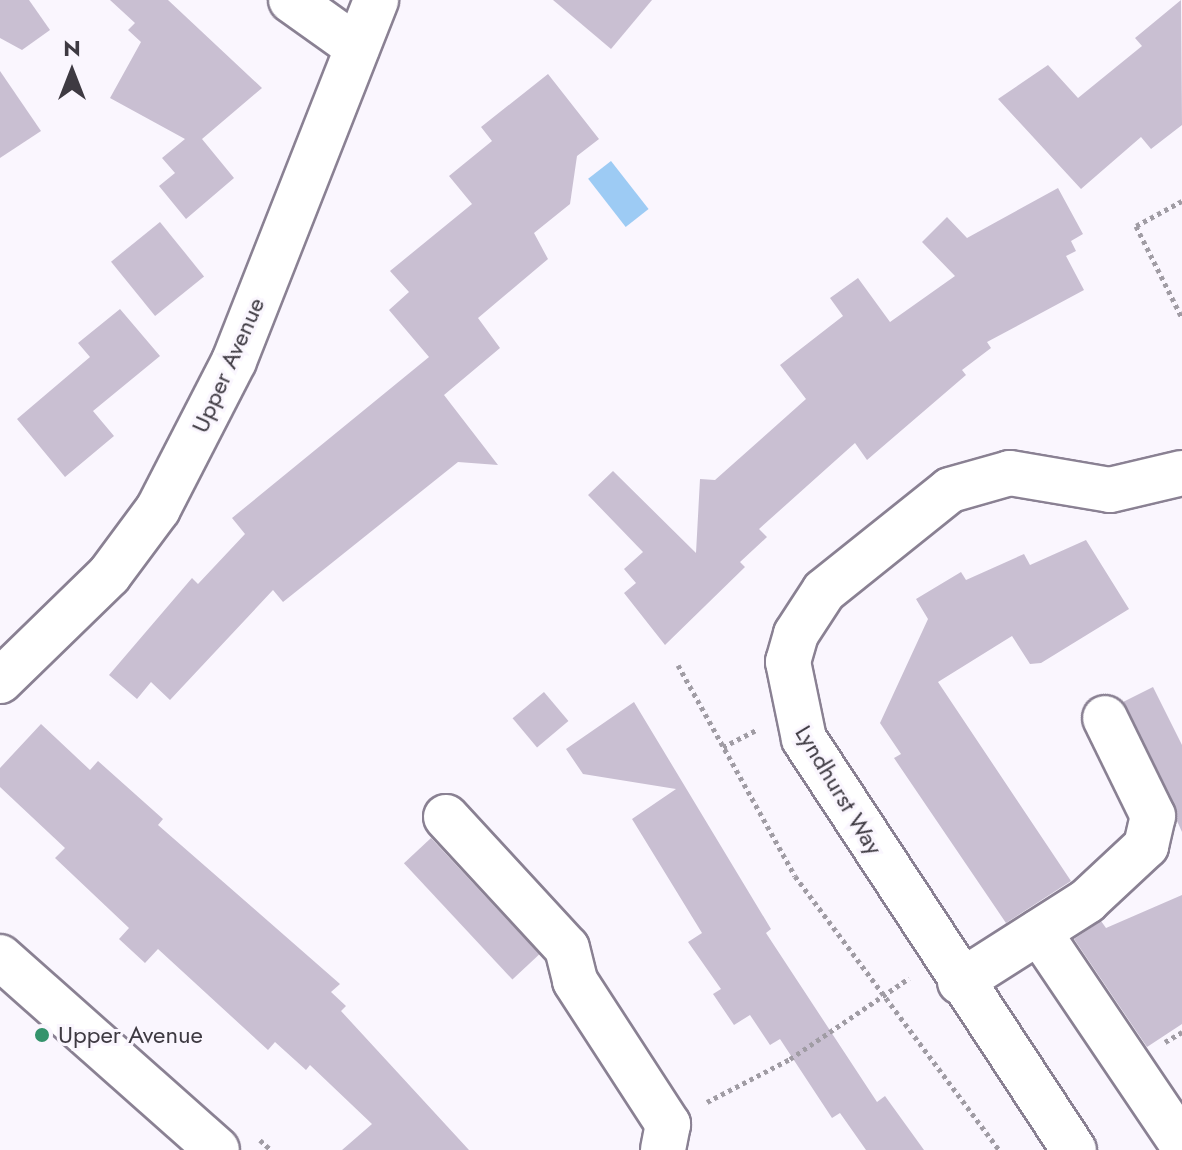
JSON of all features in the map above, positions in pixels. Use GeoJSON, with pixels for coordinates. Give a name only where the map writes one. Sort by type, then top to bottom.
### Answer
{"type":"FeatureCollection","features":[{"type":"Feature","properties":{"kind":"street"},"geometry":{"type":"LineString","coordinates":[[291,0],[357,47]]}},
{"type":"Feature","properties":{"kind":"street","name":"Upper Avenue"},"geometry":{"type":"LineString","coordinates":[[0,681],[109,575],[158,509],[234,361],[376,0]]}},
{"type":"Feature","properties":{"kind":"street","name":"Lyndhurst Way"},"geometry":{"type":"LineString","coordinates":[[1074,1150],[960,982],[804,739],[789,686],[796,634],[824,591],[950,490],[1010,473],[1110,490],[1182,473]]}},
{"type":"Feature","properties":{"kind":"street"},"geometry":{"type":"LineString","coordinates":[[960,982],[1087,901],[1146,846],[1153,829],[1105,718]]}},
{"type":"Feature","properties":{"kind":"street"},"geometry":{"type":"LineString","coordinates":[[446,817],[567,948],[575,981],[665,1137]]}},
{"type":"Feature","properties":{"kind":"street"},"geometry":{"type":"LineString","coordinates":[[1039,932],[1182,1144]]}},
{"type":"Feature","properties":{"kind":"street"},"geometry":{"type":"LineString","coordinates":[[0,957],[217,1150]]}},
{"type":"Feature","properties":{"kind":"path"},"geometry":{"type":"LineString","coordinates":[[1182,201],[1136,226],[1182,318]]}},
{"type":"Feature","properties":{"kind":"path"},"geometry":{"type":"LineString","coordinates":[[678,665],[795,876],[881,997],[999,1150]]}},
{"type":"Feature","properties":{"kind":"path"},"geometry":{"type":"LineString","coordinates":[[665,1137],[790,1059],[881,997]]}},
{"type":"Feature","properties":{"kind":"water"},"geometry":{"type":"Polygon","coordinates":[[[611,161],[649,209],[626,227],[588,179],[611,161]]]}},
{"type":"Feature","properties":{"kind":"building"},"geometry":{"type":"Polygon","coordinates":[[[0,0],[29,0],[50,30],[22,50],[0,38],[0,0]]]}},
{"type":"Feature","properties":{"kind":"building"},"geometry":{"type":"Polygon","coordinates":[[[110,0],[168,0],[262,88],[202,139],[234,178],[186,219],[159,186],[175,173],[162,158],[185,139],[110,98],[141,42],[128,30],[135,23],[110,0]]]}},
{"type":"Feature","properties":{"kind":"building"},"geometry":{"type":"Polygon","coordinates":[[[553,0],[652,0],[611,49],[553,0]]]}},
{"type":"Feature","properties":{"kind":"building"},"geometry":{"type":"Polygon","coordinates":[[[1181,0],[1182,125],[1151,149],[1141,137],[1081,189],[998,99],[1048,65],[1078,98],[1142,46],[1135,38],[1181,0]]]}},
{"type":"Feature","properties":{"kind":"building"},"geometry":{"type":"Polygon","coordinates":[[[0,71],[41,131],[0,158],[0,71]]]}},
{"type":"Feature","properties":{"kind":"building"},"geometry":{"type":"Polygon","coordinates":[[[548,74],[599,139],[577,156],[570,204],[534,233],[548,259],[478,318],[500,348],[444,395],[498,465],[458,462],[283,602],[273,590],[170,700],[151,682],[137,699],[109,675],[192,578],[198,584],[245,534],[232,518],[429,357],[389,310],[409,292],[390,271],[472,204],[449,176],[492,141],[481,127],[548,74]]]}},
{"type":"Feature","properties":{"kind":"building"},"geometry":{"type":"Polygon","coordinates":[[[1058,188],[1083,234],[1071,241],[1076,251],[1066,256],[1084,290],[987,342],[991,348],[962,370],[966,375],[867,460],[855,443],[759,529],[767,537],[740,562],[745,567],[665,645],[624,593],[636,583],[624,569],[643,552],[588,495],[613,471],[696,553],[700,479],[715,480],[806,399],[780,365],[843,316],[830,298],[858,278],[890,322],[955,276],[922,242],[947,217],[967,238],[1058,188]]]}},
{"type":"Feature","properties":{"kind":"building"},"geometry":{"type":"Polygon","coordinates":[[[160,222],[204,276],[155,316],[111,262],[160,222]]]}},
{"type":"Feature","properties":{"kind":"building"},"geometry":{"type":"Polygon","coordinates":[[[120,309],[160,356],[93,411],[114,436],[65,477],[17,419],[90,357],[78,343],[120,309]]]}},
{"type":"Feature","properties":{"kind":"building"},"geometry":{"type":"Polygon","coordinates":[[[1086,540],[1129,609],[1041,663],[1030,664],[1012,636],[938,682],[1071,881],[1006,923],[894,758],[901,754],[880,723],[928,619],[916,599],[961,572],[966,580],[1024,554],[1030,565],[1086,540]]]}},
{"type":"Feature","properties":{"kind":"building"},"geometry":{"type":"Polygon","coordinates":[[[1153,687],[1182,745],[1182,832],[1123,702],[1153,687]]]}},
{"type":"Feature","properties":{"kind":"building"},"geometry":{"type":"Polygon","coordinates":[[[544,692],[568,721],[537,747],[513,718],[544,692]]]}},
{"type":"Feature","properties":{"kind":"building"},"geometry":{"type":"Polygon","coordinates":[[[634,702],[771,929],[766,933],[877,1102],[885,1096],[924,1150],[866,1150],[840,1113],[832,1118],[780,1039],[770,1045],[750,1015],[734,1025],[713,994],[721,989],[688,942],[702,933],[632,819],[676,789],[583,774],[566,749],[634,702]]]}},
{"type":"Feature","properties":{"kind":"building"},"geometry":{"type":"Polygon","coordinates":[[[41,724],[90,770],[98,761],[163,819],[158,825],[340,984],[331,992],[346,1006],[341,1011],[469,1150],[342,1150],[372,1124],[310,1065],[306,1070],[275,1042],[268,1050],[158,949],[145,963],[119,939],[129,928],[55,858],[65,848],[0,787],[0,768],[41,724]]]}},
{"type":"Feature","properties":{"kind":"building"},"geometry":{"type":"Polygon","coordinates":[[[431,838],[539,954],[512,980],[404,863],[431,838]]]}},
{"type":"Feature","properties":{"kind":"building"},"geometry":{"type":"Polygon","coordinates":[[[1182,895],[1182,1024],[1147,1047],[1074,939],[1101,921],[1106,928],[1182,895]]]}},
{"type":"Feature","properties":{"kind":"place","name":"Upper Avenue"},"geometry":{"type":"Point","coordinates":[42,1035]}}]}
